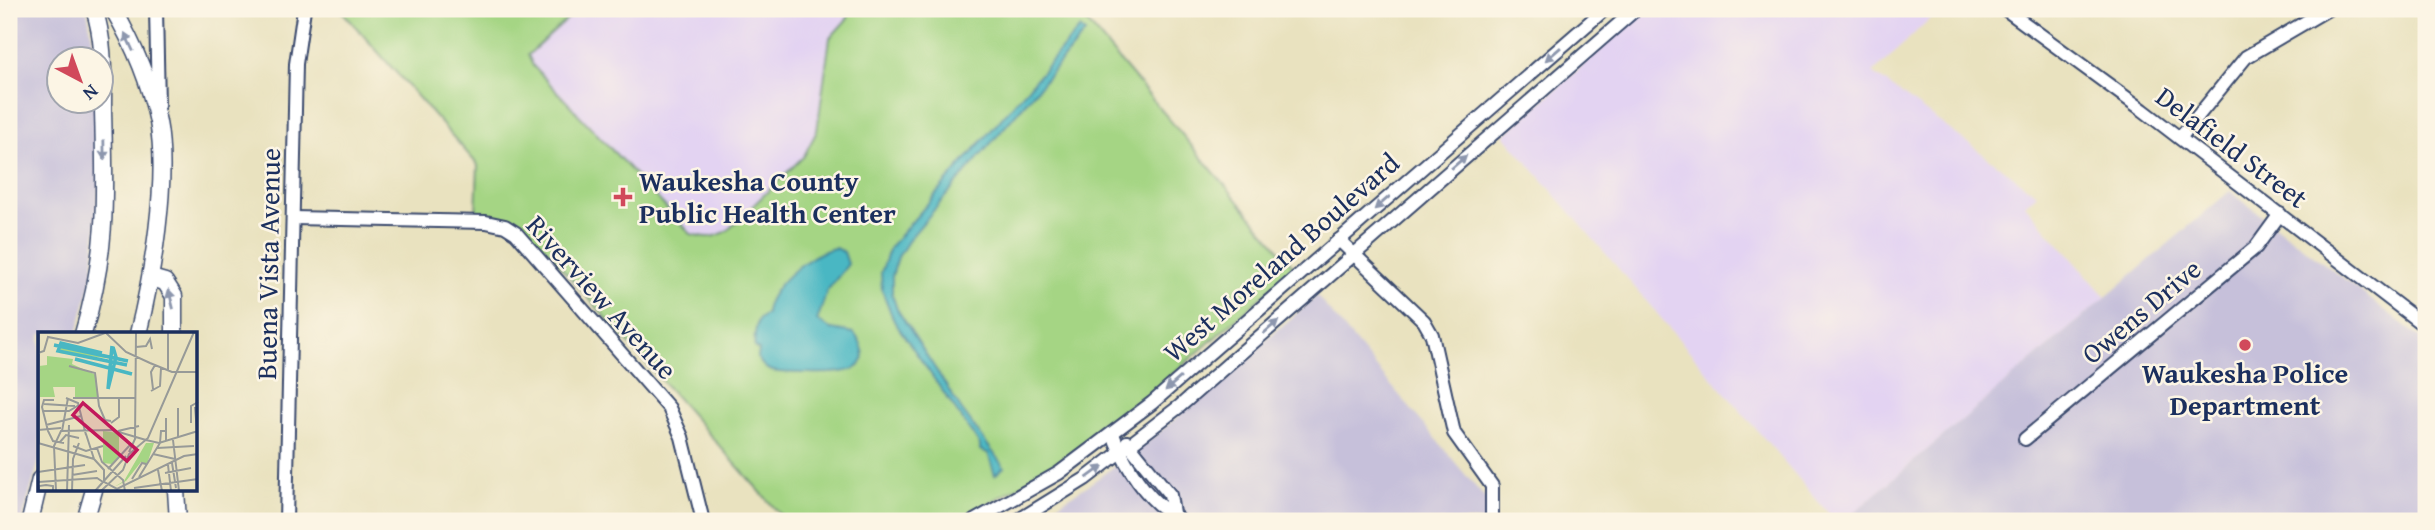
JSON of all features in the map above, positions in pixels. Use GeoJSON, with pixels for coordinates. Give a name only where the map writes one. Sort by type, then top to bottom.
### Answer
{"type":"FeatureCollection","features":[{"type":"Feature","properties":{"kind":"main road"},"geometry":{"type":"LineString","coordinates":[[84,332],[101,266],[106,217],[102,51],[94,9]]}},
{"type":"Feature","properties":{"kind":"main road"},"geometry":{"type":"LineString","coordinates":[[113,9],[148,83],[158,123],[161,153],[151,278],[138,332]]}},
{"type":"Feature","properties":{"kind":"main road"},"geometry":{"type":"LineString","coordinates":[[151,278],[165,282],[174,296],[174,332]]}},
{"type":"Feature","properties":{"kind":"main road"},"geometry":{"type":"LineString","coordinates":[[30,521],[38,487]]}},
{"type":"Feature","properties":{"kind":"main road"},"geometry":{"type":"LineString","coordinates":[[86,521],[94,491]]}},
{"type":"Feature","properties":{"kind":"main road"},"geometry":{"type":"LineString","coordinates":[[176,491],[178,521]]}},
{"type":"Feature","properties":{"kind":"street"},"geometry":{"type":"LineString","coordinates":[[156,9],[158,123]]}},
{"type":"Feature","properties":{"kind":"street","name":"Buena Vista Avenue"},"geometry":{"type":"LineString","coordinates":[[286,521],[296,64],[304,9]]}},
{"type":"Feature","properties":{"kind":"street","name":"West Moreland Boulevard"},"geometry":{"type":"LineString","coordinates":[[974,521],[1051,477],[1114,434],[1605,9]]}},
{"type":"Feature","properties":{"kind":"street","name":"West Moreland Boulevard"},"geometry":{"type":"LineString","coordinates":[[1017,521],[1061,495],[1132,445],[1636,9]]}},
{"type":"Feature","properties":{"kind":"street","name":"Delafield Street"},"geometry":{"type":"LineString","coordinates":[[2006,9],[2180,138],[2426,327]]}},
{"type":"Feature","properties":{"kind":"street"},"geometry":{"type":"LineString","coordinates":[[2180,138],[2246,57],[2328,9]]}},
{"type":"Feature","properties":{"kind":"street"},"geometry":{"type":"LineString","coordinates":[[1583,28],[1596,44]]}},
{"type":"Feature","properties":{"kind":"street"},"geometry":{"type":"LineString","coordinates":[[1499,101],[1513,116]]}},
{"type":"Feature","properties":{"kind":"street"},"geometry":{"type":"LineString","coordinates":[[1426,164],[1440,179]]}},
{"type":"Feature","properties":{"kind":"street","name":"Owens Drive"},"geometry":{"type":"LineString","coordinates":[[2025,439],[2256,247],[2280,214]]}},
{"type":"Feature","properties":{"kind":"street","name":"Riverview Avenue"},"geometry":{"type":"LineString","coordinates":[[293,218],[485,222],[505,226],[516,233],[669,408],[682,437],[703,521]]}},
{"type":"Feature","properties":{"kind":"street"},"geometry":{"type":"LineString","coordinates":[[1339,240],[1424,321],[1432,335],[1454,433],[1492,486],[1492,521]]}},
{"type":"Feature","properties":{"kind":"street"},"geometry":{"type":"LineString","coordinates":[[1196,364],[1210,380]]}},
{"type":"Feature","properties":{"kind":"street"},"geometry":{"type":"LineString","coordinates":[[1114,434],[1132,445],[1170,495],[1177,517]]}},
{"type":"Feature","properties":{"kind":"street"},"geometry":{"type":"LineString","coordinates":[[1114,434],[1120,454],[1158,504],[1177,517]]}},
{"type":"Feature","properties":{"kind":"street"},"geometry":{"type":"LineString","coordinates":[[1051,477],[1061,495]]}},
{"type":"Feature","properties":{"kind":"shaded area"},"geometry":{"type":"Polygon","coordinates":[[[9,9],[87,9],[94,46],[46,46],[46,116],[97,116],[99,181],[93,274],[78,332],[38,332],[38,464],[22,521],[9,521],[9,9]]]}},
{"type":"Feature","properties":{"kind":"shaded area"},"geometry":{"type":"Polygon","coordinates":[[[579,9],[850,9],[848,18],[830,38],[817,131],[804,156],[728,230],[718,237],[705,238],[691,234],[533,66],[528,55],[579,9]]]}},
{"type":"Feature","properties":{"kind":"shaded area"},"geometry":{"type":"Polygon","coordinates":[[[1647,9],[1940,9],[1873,73],[2037,194],[2025,205],[2106,297],[1844,521],[1835,521],[1504,135],[1647,9]]]}},
{"type":"Feature","properties":{"kind":"shaded area"},"geometry":{"type":"Polygon","coordinates":[[[2230,191],[2426,342],[2426,521],[1844,521],[2230,191]]]}},
{"type":"Feature","properties":{"kind":"shaded area"},"geometry":{"type":"Polygon","coordinates":[[[1317,296],[1489,503],[1487,521],[1031,521],[1090,484],[1154,437],[1317,296]]]}},
{"type":"Feature","properties":{"kind":"green space"},"geometry":{"type":"Polygon","coordinates":[[[340,9],[579,9],[528,55],[533,66],[691,234],[710,237],[728,230],[804,156],[817,131],[830,38],[848,18],[850,9],[1076,9],[1295,268],[1136,406],[1048,471],[956,521],[786,521],[527,229],[515,219],[476,212],[478,165],[340,9]]]}},
{"type":"Feature","properties":{"kind":"water"},"geometry":{"type":"Polygon","coordinates":[[[1080,28],[1085,33],[910,238],[898,257],[892,276],[892,294],[897,309],[961,409],[1004,467],[995,475],[988,453],[980,450],[980,445],[894,321],[882,290],[881,273],[890,247],[1080,28]]]}},
{"type":"Feature","properties":{"kind":"water"},"geometry":{"type":"Polygon","coordinates":[[[835,248],[844,252],[848,264],[827,291],[817,321],[831,329],[854,333],[864,357],[853,369],[843,372],[769,370],[763,366],[758,358],[759,350],[755,348],[758,320],[766,314],[773,294],[791,273],[814,256],[835,248]]]}},
{"type":"Feature","properties":{"kind":"place","name":"Waukesha County Public Health Center"},"geometry":{"type":"Point","coordinates":[623,197]}},
{"type":"Feature","properties":{"kind":"place","name":"Waukesha Police Department"},"geometry":{"type":"Point","coordinates":[2245,345]}}]}
